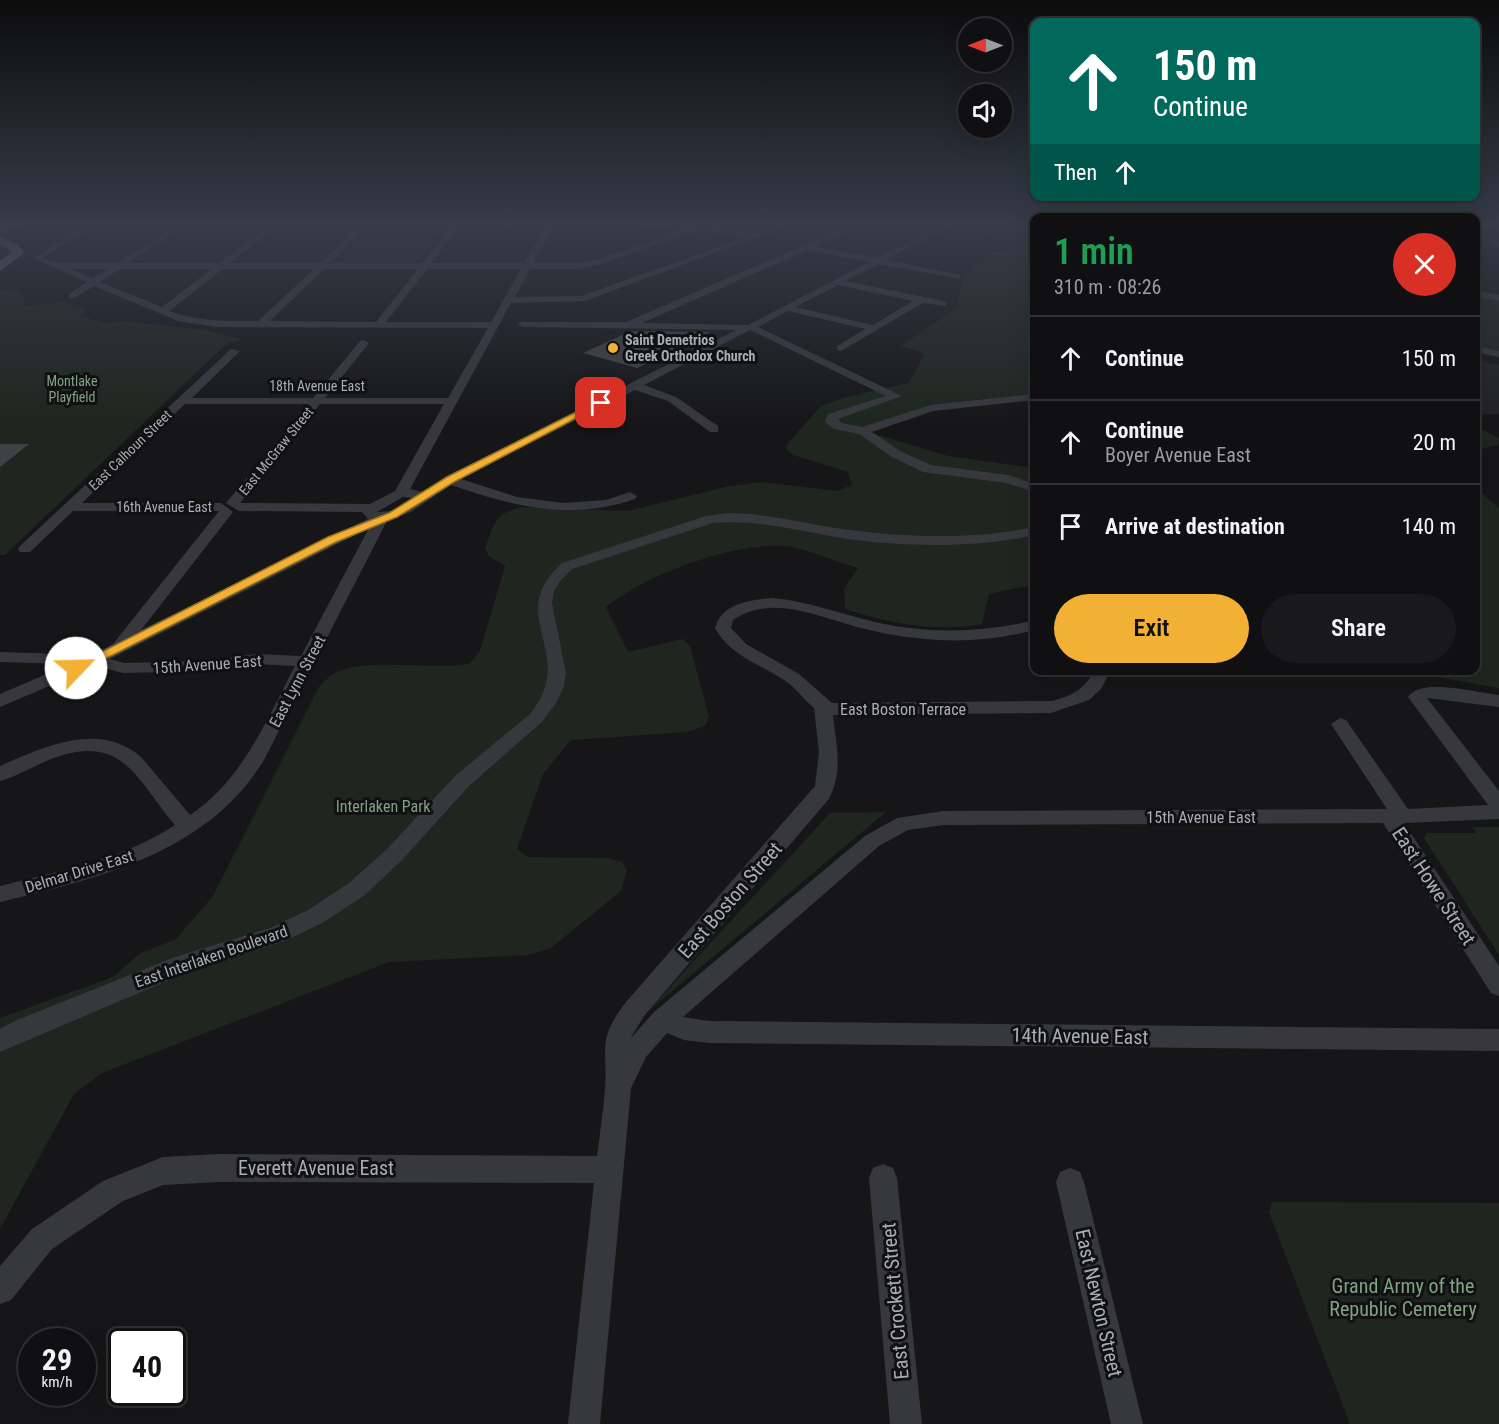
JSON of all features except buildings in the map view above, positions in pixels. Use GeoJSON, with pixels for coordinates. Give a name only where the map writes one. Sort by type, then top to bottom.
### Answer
{"type":"FeatureCollection","features":[{"type":"Feature","properties":{"kind":"street"},"geometry":{"type":"LineString","coordinates":[[72,296],[79,291]]}},
{"type":"Feature","properties":{"kind":"street"},"geometry":{"type":"LineString","coordinates":[[116,291],[198,323],[494,325]]}},
{"type":"Feature","properties":{"kind":"street"},"geometry":{"type":"LineString","coordinates":[[163,311],[189,291]]}},
{"type":"Feature","properties":{"kind":"street"},"geometry":{"type":"LineString","coordinates":[[260,324],[294,291]]}},
{"type":"Feature","properties":{"kind":"street"},"geometry":{"type":"LineString","coordinates":[[378,325],[405,291]]}},
{"type":"Feature","properties":{"kind":"street"},"geometry":{"type":"LineString","coordinates":[[0,701],[95,660],[332,540],[377,514],[402,493],[513,291]]}},
{"type":"Feature","properties":{"kind":"street"},"geometry":{"type":"LineString","coordinates":[[508,300],[582,299],[603,291]]}},
{"type":"Feature","properties":{"kind":"street"},"geometry":{"type":"LineString","coordinates":[[628,325],[705,291]]}},
{"type":"Feature","properties":{"kind":"street"},"geometry":{"type":"LineString","coordinates":[[377,514],[419,500],[450,480],[817,291]]}},
{"type":"Feature","properties":{"kind":"street"},"geometry":{"type":"LineString","coordinates":[[880,291],[943,304]]}},
{"type":"Feature","properties":{"kind":"street"},"geometry":{"type":"LineString","coordinates":[[1480,294],[1499,298]]}},
{"type":"Feature","properties":{"kind":"street"},"geometry":{"type":"LineString","coordinates":[[841,348],[921,300]]}},
{"type":"Feature","properties":{"kind":"street"},"geometry":{"type":"LineString","coordinates":[[785,308],[874,328]]}},
{"type":"Feature","properties":{"kind":"street"},"geometry":{"type":"LineString","coordinates":[[523,324],[749,327],[896,396],[848,411],[830,420],[838,426],[863,431],[896,454],[928,469],[944,473],[1008,479],[1030,486]]}},
{"type":"Feature","properties":{"kind":"street","name":"East McGraw Street"},"geometry":{"type":"LineString","coordinates":[[118,648],[364,343]]}},
{"type":"Feature","properties":{"kind":"street"},"geometry":{"type":"LineString","coordinates":[[1480,350],[1499,354]]}},
{"type":"Feature","properties":{"kind":"street","name":"East Calhoun Street"},"geometry":{"type":"LineString","coordinates":[[25,549],[235,351]]}},
{"type":"Feature","properties":{"kind":"street"},"geometry":{"type":"LineString","coordinates":[[636,386],[672,399],[714,429]]}},
{"type":"Feature","properties":{"kind":"street"},"geometry":{"type":"LineString","coordinates":[[863,431],[931,408],[1030,398]]}},
{"type":"Feature","properties":{"kind":"street","name":"18th Avenue East"},"geometry":{"type":"LineString","coordinates":[[182,400],[451,401]]}},
{"type":"Feature","properties":{"kind":"street"},"geometry":{"type":"LineString","coordinates":[[402,493],[450,480],[488,494],[552,505],[588,507],[617,502],[630,496]]}},
{"type":"Feature","properties":{"kind":"street"},"geometry":{"type":"LineString","coordinates":[[402,493],[416,493],[420,497],[419,500]]}},
{"type":"Feature","properties":{"kind":"street","name":"16th Avenue East"},"geometry":{"type":"LineString","coordinates":[[71,507],[230,507],[377,514]]}},
{"type":"Feature","properties":{"kind":"street","name":"East Lynn Street"},"geometry":{"type":"LineString","coordinates":[[188,826],[227,795],[250,768],[364,556],[377,514]]}},
{"type":"Feature","properties":{"kind":"street","name":"East Interlaken Boulevard"},"geometry":{"type":"LineString","coordinates":[[0,1041],[26,1028],[183,964],[278,935],[316,916],[357,889],[395,854],[462,782],[536,718],[546,706],[557,674],[556,656],[545,622],[546,592],[552,580],[567,566],[702,522],[730,516],[763,518],[834,532],[890,539],[992,538],[1030,532]]}},
{"type":"Feature","properties":{"kind":"street"},"geometry":{"type":"LineString","coordinates":[[332,540],[357,542],[363,548],[364,556]]}},
{"type":"Feature","properties":{"kind":"street","name":"East Boston Terrace"},"geometry":{"type":"LineString","coordinates":[[1030,626],[993,636],[933,635],[874,626],[777,603],[741,608],[724,621],[724,631],[731,641],[792,677],[823,707],[840,709],[1051,707],[1087,694],[1099,681],[1101,675]]}},
{"type":"Feature","properties":{"kind":"street","name":"15th Avenue East"},"geometry":{"type":"LineString","coordinates":[[0,657],[95,660],[123,668],[210,666],[255,659],[308,661]]}},
{"type":"Feature","properties":{"kind":"street"},"geometry":{"type":"LineString","coordinates":[[1499,701],[1430,693],[1423,693],[1417,697],[1499,805]]}},
{"type":"Feature","properties":{"kind":"street","name":"East Boston Street"},"geometry":{"type":"LineString","coordinates":[[585,1424],[618,1087],[614,1050],[617,1036],[624,1022],[812,807],[825,787],[827,773],[823,707]]}},
{"type":"Feature","properties":{"kind":"street","name":"East Howe Street"},"geometry":{"type":"LineString","coordinates":[[1340,724],[1499,986]]}},
{"type":"Feature","properties":{"kind":"street"},"geometry":{"type":"LineString","coordinates":[[0,774],[53,751],[81,746],[108,746],[128,756],[188,826]]}},
{"type":"Feature","properties":{"kind":"street","name":"15th Avenue East"},"geometry":{"type":"LineString","coordinates":[[904,823],[943,818],[1395,816],[1499,813]]}},
{"type":"Feature","properties":{"kind":"street","name":"East Boston Street"},"geometry":{"type":"LineString","coordinates":[[618,1087],[637,1049],[663,1020],[861,851],[883,834],[904,823]]}},
{"type":"Feature","properties":{"kind":"street","name":"Delmar Drive East"},"geometry":{"type":"LineString","coordinates":[[0,894],[115,863],[188,826]]}},
{"type":"Feature","properties":{"kind":"street","name":"14th Avenue East"},"geometry":{"type":"LineString","coordinates":[[663,1020],[684,1029],[709,1032],[1499,1040]]}},
{"type":"Feature","properties":{"kind":"street","name":"Everett Avenue East"},"geometry":{"type":"LineString","coordinates":[[0,1289],[42,1239],[113,1191],[163,1171],[218,1168],[609,1170]]}},
{"type":"Feature","properties":{"kind":"street","name":"East Crockett Street"},"geometry":{"type":"LineString","coordinates":[[883,1178],[906,1424]]}},
{"type":"Feature","properties":{"kind":"street","name":"East Newton Street"},"geometry":{"type":"LineString","coordinates":[[1070,1182],[1127,1424]]}},
{"type":"Feature","properties":{"kind":"shaded area"},"geometry":{"type":"Polygon","coordinates":[[[1480,361],[1499,365],[1499,414],[1480,415],[1480,361]]]}},
{"type":"Feature","properties":{"kind":"green space","name":"Montlake Playfield"},"geometry":{"type":"Polygon","coordinates":[[[0,291],[22,292],[25,306],[65,302],[86,311],[81,316],[105,323],[125,321],[206,330],[245,340],[230,342],[222,348],[5,555],[0,555],[0,291]]]}},
{"type":"Feature","properties":{"kind":"green space","name":"Interlaken Park"},"geometry":{"type":"Polygon","coordinates":[[[961,291],[1030,291],[1030,397],[950,405],[865,431],[948,456],[1030,467],[1030,585],[989,594],[982,624],[965,627],[913,625],[878,619],[845,609],[844,589],[858,568],[800,549],[761,546],[690,563],[623,595],[606,607],[628,652],[683,639],[690,646],[709,717],[705,726],[687,732],[571,740],[543,774],[517,849],[528,857],[608,858],[622,862],[627,870],[621,891],[551,948],[528,955],[389,962],[102,1073],[74,1094],[0,1229],[0,1018],[113,977],[139,954],[176,939],[213,896],[319,687],[324,682],[333,674],[361,666],[469,664],[480,651],[505,566],[489,556],[485,549],[496,521],[513,510],[522,507],[628,511],[725,487],[761,482],[837,491],[852,485],[848,472],[793,455],[786,449],[788,443],[821,406],[843,398],[908,383],[924,356],[921,352],[901,346],[957,308],[961,291]]]}},
{"type":"Feature","properties":{"kind":"green space"},"geometry":{"type":"Polygon","coordinates":[[[1480,297],[1499,301],[1499,354],[1480,350],[1480,297]]]}},
{"type":"Feature","properties":{"kind":"green space"},"geometry":{"type":"Polygon","coordinates":[[[1480,428],[1499,438],[1498,445],[1480,449],[1480,428]]]}},
{"type":"Feature","properties":{"kind":"green space"},"geometry":{"type":"Polygon","coordinates":[[[1480,491],[1499,508],[1499,688],[1427,675],[1480,675],[1480,491]]]}},
{"type":"Feature","properties":{"kind":"green space"},"geometry":{"type":"Polygon","coordinates":[[[886,812],[646,1013],[830,813],[886,812]]]}},
{"type":"Feature","properties":{"kind":"green space"},"geometry":{"type":"Polygon","coordinates":[[[1473,827],[1499,827],[1499,955],[1424,838],[1427,833],[1476,833],[1473,827]]]}},
{"type":"Feature","properties":{"kind":"green space","name":"Grand Army of the Republic Cemetery"},"geometry":{"type":"Polygon","coordinates":[[[1272,1202],[1499,1203],[1499,1424],[1350,1424],[1269,1212],[1272,1202]]]}},
{"type":"Feature","properties":{"kind":"place","name":"Saint Demetrios Greek Orthodox Church"},"geometry":{"type":"Point","coordinates":[613,348]}},
{"type":"Feature","properties":{"kind":"route"},"geometry":{"type":"LineString","coordinates":[[76,668],[332,540],[393,515],[450,480],[601,403]]}}]}
